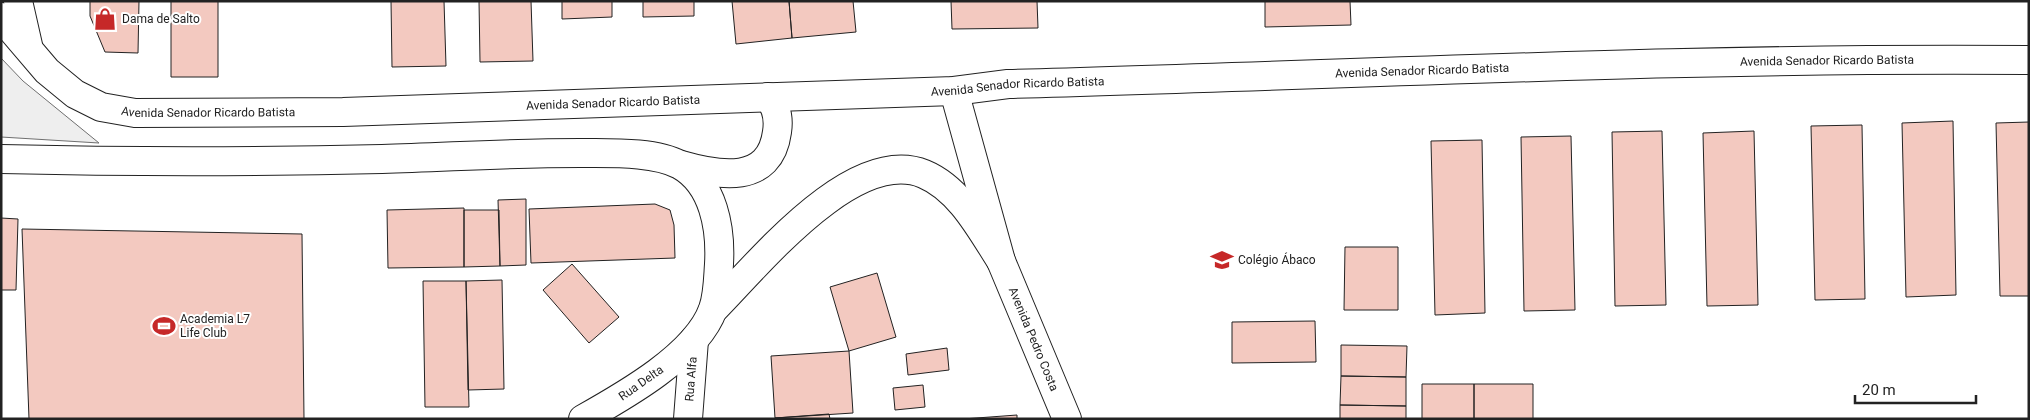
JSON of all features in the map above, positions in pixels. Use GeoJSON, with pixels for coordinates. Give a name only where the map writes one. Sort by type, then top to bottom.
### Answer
{"type":"FeatureCollection","features":[{"type":"Feature","properties":{"kind":"street","name":"Avenida Senador Ricardo Batista"},"geometry":{"type":"LineString","coordinates":[[18,1],[29,49]]}},
{"type":"Feature","properties":{"kind":"street","name":"Avenida Senador Ricardo Batista"},"geometry":{"type":"LineString","coordinates":[[1,17],[47,71],[88,102],[118,112],[135,113],[343,112],[954,91],[1008,84],[1601,64],[1908,59],[2029,60]]}},
{"type":"Feature","properties":{"kind":"street"},"geometry":{"type":"LineString","coordinates":[[954,91],[1001,261]]}},
{"type":"Feature","properties":{"kind":"street"},"geometry":{"type":"LineString","coordinates":[[1,159],[81,161],[370,159],[547,152],[630,153],[699,171],[733,174],[751,171],[762,164],[774,146],[778,130],[777,112],[775,104],[768,97]]}},
{"type":"Feature","properties":{"kind":"street"},"geometry":{"type":"LineString","coordinates":[[680,165],[698,180],[713,209],[718,224],[720,251],[713,310]]}},
{"type":"Feature","properties":{"kind":"street"},"geometry":{"type":"LineString","coordinates":[[694,340],[713,310],[802,220],[830,196],[850,184],[886,172],[908,170],[924,174],[949,191],[968,212],[1001,261]]}},
{"type":"Feature","properties":{"kind":"street","name":"Avenida Pedro Costa"},"geometry":{"type":"LineString","coordinates":[[1001,261],[1066,419]]}},
{"type":"Feature","properties":{"kind":"street","name":"Rua Delta"},"geometry":{"type":"LineString","coordinates":[[583,419],[644,383],[694,340]]}},
{"type":"Feature","properties":{"kind":"street","name":"Rua Alfa"},"geometry":{"type":"LineString","coordinates":[[688,419],[694,340]]}},
{"type":"Feature","properties":{"kind":"shaded area"},"geometry":{"type":"Polygon","coordinates":[[[1,58],[23,81],[99,143],[1,137],[1,58]]]}},
{"type":"Feature","properties":{"kind":"building"},"geometry":{"type":"Polygon","coordinates":[[[90,1],[139,1],[138,53],[105,52],[90,16],[90,1]]]}},
{"type":"Feature","properties":{"kind":"building"},"geometry":{"type":"Polygon","coordinates":[[[171,1],[218,1],[218,77],[171,77],[171,1]]]}},
{"type":"Feature","properties":{"kind":"building"},"geometry":{"type":"Polygon","coordinates":[[[391,1],[444,1],[446,66],[392,67],[391,1]]]}},
{"type":"Feature","properties":{"kind":"building"},"geometry":{"type":"Polygon","coordinates":[[[479,1],[531,1],[533,61],[480,62],[479,1]]]}},
{"type":"Feature","properties":{"kind":"building"},"geometry":{"type":"Polygon","coordinates":[[[562,1],[612,1],[612,17],[562,19],[562,1]]]}},
{"type":"Feature","properties":{"kind":"building"},"geometry":{"type":"Polygon","coordinates":[[[643,1],[694,1],[694,16],[643,17],[643,1]]]}},
{"type":"Feature","properties":{"kind":"building"},"geometry":{"type":"Polygon","coordinates":[[[732,1],[789,1],[792,38],[736,44],[732,1]]]}},
{"type":"Feature","properties":{"kind":"building"},"geometry":{"type":"Polygon","coordinates":[[[789,1],[853,1],[856,32],[792,38],[789,1]]]}},
{"type":"Feature","properties":{"kind":"building"},"geometry":{"type":"Polygon","coordinates":[[[951,1],[1037,1],[1038,28],[952,29],[951,1]]]}},
{"type":"Feature","properties":{"kind":"building"},"geometry":{"type":"Polygon","coordinates":[[[1265,1],[1350,1],[1351,25],[1265,27],[1265,1]]]}},
{"type":"Feature","properties":{"kind":"building"},"geometry":{"type":"Polygon","coordinates":[[[1953,121],[1956,295],[1906,297],[1902,123],[1953,121]]]}},
{"type":"Feature","properties":{"kind":"building"},"geometry":{"type":"Polygon","coordinates":[[[2029,122],[2029,296],[2000,296],[1996,123],[2029,122]]]}},
{"type":"Feature","properties":{"kind":"building"},"geometry":{"type":"Polygon","coordinates":[[[1862,125],[1865,299],[1815,300],[1811,126],[1862,125]]]}},
{"type":"Feature","properties":{"kind":"building"},"geometry":{"type":"Polygon","coordinates":[[[1662,131],[1666,305],[1615,306],[1612,132],[1662,131]]]}},
{"type":"Feature","properties":{"kind":"building"},"geometry":{"type":"Polygon","coordinates":[[[1754,131],[1758,305],[1707,306],[1703,133],[1754,131]]]}},
{"type":"Feature","properties":{"kind":"building"},"geometry":{"type":"Polygon","coordinates":[[[1571,136],[1575,310],[1524,311],[1521,137],[1571,136]]]}},
{"type":"Feature","properties":{"kind":"building"},"geometry":{"type":"Polygon","coordinates":[[[1482,140],[1485,313],[1435,315],[1431,141],[1482,140]]]}},
{"type":"Feature","properties":{"kind":"building"},"geometry":{"type":"Polygon","coordinates":[[[526,199],[526,265],[500,266],[498,200],[526,199]]]}},
{"type":"Feature","properties":{"kind":"building"},"geometry":{"type":"Polygon","coordinates":[[[655,204],[670,210],[674,225],[675,258],[531,263],[529,209],[655,204]]]}},
{"type":"Feature","properties":{"kind":"building"},"geometry":{"type":"Polygon","coordinates":[[[464,208],[464,267],[388,268],[387,210],[464,208]]]}},
{"type":"Feature","properties":{"kind":"building"},"geometry":{"type":"Polygon","coordinates":[[[464,210],[499,210],[500,266],[464,267],[464,210]]]}},
{"type":"Feature","properties":{"kind":"building"},"geometry":{"type":"Polygon","coordinates":[[[1,218],[18,219],[16,290],[1,290],[1,218]]]}},
{"type":"Feature","properties":{"kind":"building","name":"Academia L7 Life Club"},"geometry":{"type":"Polygon","coordinates":[[[22,229],[302,234],[304,419],[29,419],[22,229]]]}},
{"type":"Feature","properties":{"kind":"building"},"geometry":{"type":"Polygon","coordinates":[[[1345,247],[1398,247],[1398,310],[1344,310],[1345,247]]]}},
{"type":"Feature","properties":{"kind":"building"},"geometry":{"type":"Polygon","coordinates":[[[572,264],[619,317],[589,343],[543,290],[572,264]]]}},
{"type":"Feature","properties":{"kind":"building"},"geometry":{"type":"Polygon","coordinates":[[[877,273],[896,337],[849,351],[830,287],[877,273]]]}},
{"type":"Feature","properties":{"kind":"building"},"geometry":{"type":"Polygon","coordinates":[[[502,280],[504,389],[468,390],[466,281],[502,280]]]}},
{"type":"Feature","properties":{"kind":"building"},"geometry":{"type":"Polygon","coordinates":[[[423,281],[466,281],[469,407],[425,407],[423,281]]]}},
{"type":"Feature","properties":{"kind":"building"},"geometry":{"type":"Polygon","coordinates":[[[1315,321],[1316,362],[1232,363],[1232,322],[1315,321]]]}},
{"type":"Feature","properties":{"kind":"building"},"geometry":{"type":"Polygon","coordinates":[[[1341,345],[1407,346],[1406,377],[1341,376],[1341,345]]]}},
{"type":"Feature","properties":{"kind":"building"},"geometry":{"type":"Polygon","coordinates":[[[947,348],[949,370],[908,375],[906,354],[947,348]]]}},
{"type":"Feature","properties":{"kind":"building"},"geometry":{"type":"Polygon","coordinates":[[[849,351],[853,413],[775,418],[771,356],[849,351]]]}},
{"type":"Feature","properties":{"kind":"building"},"geometry":{"type":"Polygon","coordinates":[[[1341,376],[1406,377],[1406,406],[1340,405],[1341,376]]]}},
{"type":"Feature","properties":{"kind":"building"},"geometry":{"type":"Polygon","coordinates":[[[1422,384],[1474,384],[1474,419],[1422,419],[1422,384]]]}},
{"type":"Feature","properties":{"kind":"building"},"geometry":{"type":"Polygon","coordinates":[[[1474,384],[1533,384],[1533,419],[1474,419],[1474,384]]]}},
{"type":"Feature","properties":{"kind":"building"},"geometry":{"type":"Polygon","coordinates":[[[923,385],[925,407],[895,410],[893,388],[923,385]]]}},
{"type":"Feature","properties":{"kind":"building"},"geometry":{"type":"Polygon","coordinates":[[[1340,405],[1406,406],[1406,419],[1340,419],[1340,405]]]}},
{"type":"Feature","properties":{"kind":"building"},"geometry":{"type":"Polygon","coordinates":[[[829,414],[830,419],[775,419],[775,418],[829,414]]]}},
{"type":"Feature","properties":{"kind":"building"},"geometry":{"type":"Polygon","coordinates":[[[1017,415],[1017,419],[963,419],[1017,415]]]}},
{"type":"Feature","properties":{"kind":"place","name":"Dama de Salto"},"geometry":{"type":"Point","coordinates":[105,19]}},
{"type":"Feature","properties":{"kind":"place","name":"Colégio Ábaco"},"geometry":{"type":"Point","coordinates":[1222,260]}},
{"type":"Feature","properties":{"kind":"place","name":"Academia L7 Life Club"},"geometry":{"type":"Point","coordinates":[164,326]}}]}
